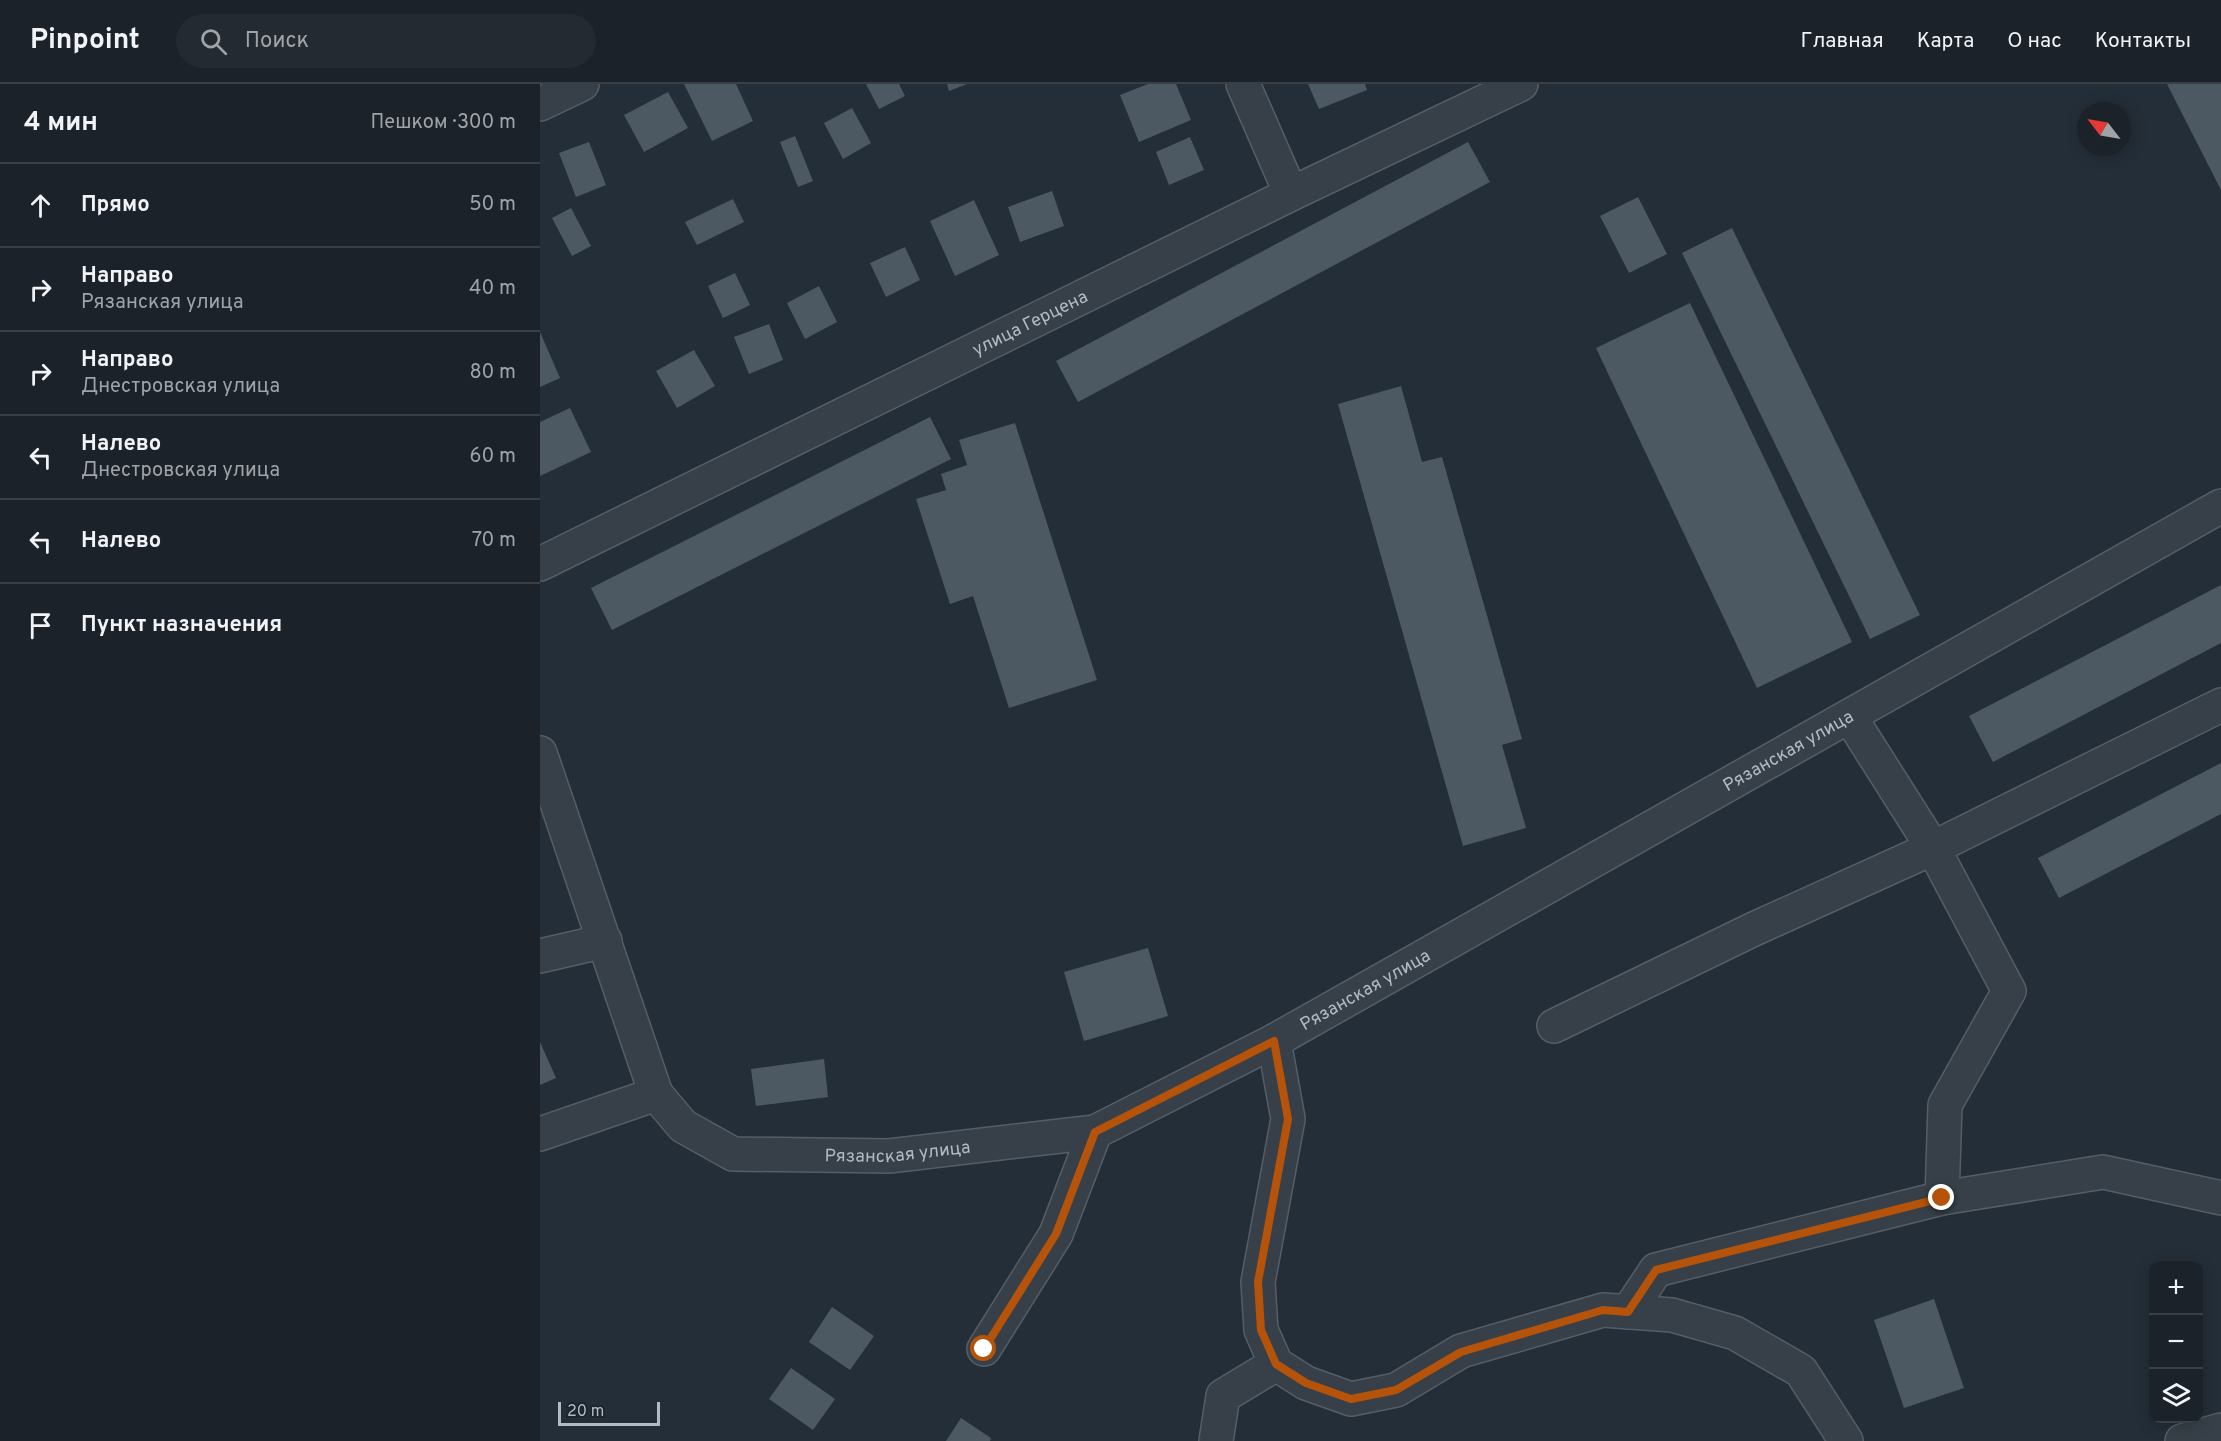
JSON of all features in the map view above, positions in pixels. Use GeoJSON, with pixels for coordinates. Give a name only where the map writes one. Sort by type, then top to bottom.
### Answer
{"type":"FeatureCollection","features":[{"type":"Feature","properties":{"kind":"street"},"geometry":{"type":"LineString","coordinates":[[540,104],[582,84]]}},
{"type":"Feature","properties":{"kind":"street"},"geometry":{"type":"LineString","coordinates":[[1243,84],[1291,194]]}},
{"type":"Feature","properties":{"kind":"street","name":"улица Герцена"},"geometry":{"type":"LineString","coordinates":[[540,564],[1291,194],[1521,84]]}},
{"type":"Feature","properties":{"kind":"street","name":"Рязанская улица"},"geometry":{"type":"LineString","coordinates":[[540,753],[657,1094],[683,1126],[733,1154],[889,1156],[1095,1132],[1274,1041],[2221,506]]}},
{"type":"Feature","properties":{"kind":"street"},"geometry":{"type":"LineString","coordinates":[[1554,1026],[1754,929],[1933,848],[2221,705]]}},
{"type":"Feature","properties":{"kind":"street"},"geometry":{"type":"LineString","coordinates":[[1850,717],[1933,848],[2009,991],[1945,1105],[1942,1198]]}},
{"type":"Feature","properties":{"kind":"street"},"geometry":{"type":"LineString","coordinates":[[540,956],[605,941]]}},
{"type":"Feature","properties":{"kind":"street"},"geometry":{"type":"LineString","coordinates":[[1274,1041],[1288,1119],[1258,1282],[1261,1330],[1276,1364],[1306,1383],[1351,1399],[1396,1390],[1461,1352],[1603,1310],[1672,1315],[1735,1333],[1801,1371],[1846,1441]]}},
{"type":"Feature","properties":{"kind":"street"},"geometry":{"type":"LineString","coordinates":[[540,1134],[657,1094]]}},
{"type":"Feature","properties":{"kind":"street"},"geometry":{"type":"LineString","coordinates":[[984,1349],[1056,1234],[1095,1132]]}},
{"type":"Feature","properties":{"kind":"street"},"geometry":{"type":"LineString","coordinates":[[1628,1312],[1656,1270],[1942,1198],[2103,1172],[2221,1198]]}},
{"type":"Feature","properties":{"kind":"street"},"geometry":{"type":"LineString","coordinates":[[1216,1441],[1223,1396],[1276,1364]]}},
{"type":"Feature","properties":{"kind":"street"},"geometry":{"type":"LineString","coordinates":[[2182,1441],[2221,1430]]}},
{"type":"Feature","properties":{"kind":"building"},"geometry":{"type":"Polygon","coordinates":[[[684,84],[736,84],[753,121],[712,141],[684,84]]]}},
{"type":"Feature","properties":{"kind":"building"},"geometry":{"type":"Polygon","coordinates":[[[866,84],[899,84],[905,96],[879,109],[866,84]]]}},
{"type":"Feature","properties":{"kind":"building"},"geometry":{"type":"Polygon","coordinates":[[[947,84],[967,84],[949,91],[947,84]]]}},
{"type":"Feature","properties":{"kind":"building"},"geometry":{"type":"Polygon","coordinates":[[[1148,84],[1176,84],[1191,120],[1139,142],[1120,95],[1148,84]]]}},
{"type":"Feature","properties":{"kind":"building"},"geometry":{"type":"Polygon","coordinates":[[[1308,84],[1365,84],[1367,90],[1319,109],[1308,84]]]}},
{"type":"Feature","properties":{"kind":"building"},"geometry":{"type":"Polygon","coordinates":[[[2167,84],[2221,84],[2221,190],[2167,84]]]}},
{"type":"Feature","properties":{"kind":"building"},"geometry":{"type":"Polygon","coordinates":[[[668,92],[688,128],[644,152],[624,115],[668,92]]]}},
{"type":"Feature","properties":{"kind":"building"},"geometry":{"type":"Polygon","coordinates":[[[852,108],[871,143],[843,159],[824,123],[852,108]]]}},
{"type":"Feature","properties":{"kind":"building"},"geometry":{"type":"Polygon","coordinates":[[[795,136],[813,181],[798,187],[780,142],[795,136]]]}},
{"type":"Feature","properties":{"kind":"building"},"geometry":{"type":"Polygon","coordinates":[[[1190,137],[1204,170],[1169,185],[1156,152],[1190,137]]]}},
{"type":"Feature","properties":{"kind":"building"},"geometry":{"type":"Polygon","coordinates":[[[589,142],[606,185],[576,197],[559,153],[589,142]]]}},
{"type":"Feature","properties":{"kind":"building"},"geometry":{"type":"Polygon","coordinates":[[[1468,142],[1490,182],[1078,402],[1056,361],[1468,142]]]}},
{"type":"Feature","properties":{"kind":"building"},"geometry":{"type":"Polygon","coordinates":[[[1052,191],[1064,226],[1020,242],[1008,207],[1052,191]]]}},
{"type":"Feature","properties":{"kind":"building"},"geometry":{"type":"Polygon","coordinates":[[[1638,197],[1667,254],[1629,273],[1600,216],[1638,197]]]}},
{"type":"Feature","properties":{"kind":"building"},"geometry":{"type":"Polygon","coordinates":[[[733,199],[744,222],[697,245],[685,222],[733,199]]]}},
{"type":"Feature","properties":{"kind":"building"},"geometry":{"type":"Polygon","coordinates":[[[974,200],[999,255],[955,276],[930,221],[974,200]]]}},
{"type":"Feature","properties":{"kind":"building"},"geometry":{"type":"Polygon","coordinates":[[[571,208],[591,246],[572,256],[552,218],[571,208]]]}},
{"type":"Feature","properties":{"kind":"building"},"geometry":{"type":"Polygon","coordinates":[[[1732,228],[1920,615],[1870,639],[1682,253],[1732,228]]]}},
{"type":"Feature","properties":{"kind":"building"},"geometry":{"type":"Polygon","coordinates":[[[905,247],[920,280],[886,297],[870,263],[905,247]]]}},
{"type":"Feature","properties":{"kind":"building"},"geometry":{"type":"Polygon","coordinates":[[[735,273],[750,305],[723,318],[708,286],[735,273]]]}},
{"type":"Feature","properties":{"kind":"building"},"geometry":{"type":"Polygon","coordinates":[[[819,286],[837,322],[805,339],[787,303],[819,286]]]}},
{"type":"Feature","properties":{"kind":"building"},"geometry":{"type":"Polygon","coordinates":[[[1690,303],[1852,642],[1757,688],[1596,348],[1690,303]]]}},
{"type":"Feature","properties":{"kind":"building"},"geometry":{"type":"Polygon","coordinates":[[[769,324],[783,360],[749,374],[734,337],[769,324]]]}},
{"type":"Feature","properties":{"kind":"building"},"geometry":{"type":"Polygon","coordinates":[[[540,332],[560,378],[540,387],[540,332]]]}},
{"type":"Feature","properties":{"kind":"building"},"geometry":{"type":"Polygon","coordinates":[[[694,350],[715,386],[677,408],[656,371],[694,350]]]}},
{"type":"Feature","properties":{"kind":"building"},"geometry":{"type":"Polygon","coordinates":[[[1401,386],[1422,462],[1442,457],[1522,739],[1502,745],[1526,828],[1463,846],[1338,404],[1401,386]]]}},
{"type":"Feature","properties":{"kind":"building"},"geometry":{"type":"Polygon","coordinates":[[[570,408],[591,452],[540,476],[540,422],[570,408]]]}},
{"type":"Feature","properties":{"kind":"building"},"geometry":{"type":"Polygon","coordinates":[[[930,417],[951,459],[612,630],[591,588],[930,417]]]}},
{"type":"Feature","properties":{"kind":"building"},"geometry":{"type":"Polygon","coordinates":[[[1015,423],[1097,680],[1009,708],[973,596],[950,604],[916,499],[946,490],[941,474],[967,465],[959,440],[1015,423]]]}},
{"type":"Feature","properties":{"kind":"building"},"geometry":{"type":"Polygon","coordinates":[[[2221,585],[2221,643],[1993,762],[1969,716],[2221,585]]]}},
{"type":"Feature","properties":{"kind":"building"},"geometry":{"type":"Polygon","coordinates":[[[2221,763],[2221,814],[2059,898],[2038,858],[2221,763]]]}},
{"type":"Feature","properties":{"kind":"building"},"geometry":{"type":"Polygon","coordinates":[[[1148,948],[1168,1016],[1084,1041],[1064,972],[1148,948]]]}},
{"type":"Feature","properties":{"kind":"building"},"geometry":{"type":"Polygon","coordinates":[[[540,1042],[556,1078],[540,1085],[540,1042]]]}},
{"type":"Feature","properties":{"kind":"building"},"geometry":{"type":"Polygon","coordinates":[[[824,1059],[828,1097],[756,1106],[751,1069],[824,1059]]]}},
{"type":"Feature","properties":{"kind":"building"},"geometry":{"type":"Polygon","coordinates":[[[1934,1299],[1964,1388],[1904,1408],[1874,1320],[1934,1299]]]}},
{"type":"Feature","properties":{"kind":"building"},"geometry":{"type":"Polygon","coordinates":[[[832,1307],[874,1336],[850,1370],[809,1342],[832,1307]]]}},
{"type":"Feature","properties":{"kind":"building"},"geometry":{"type":"Polygon","coordinates":[[[791,1368],[835,1399],[813,1430],[769,1399],[791,1368]]]}},
{"type":"Feature","properties":{"kind":"building"},"geometry":{"type":"Polygon","coordinates":[[[961,1418],[991,1438],[990,1441],[946,1441],[961,1418]]]}},
{"type":"Feature","properties":{"kind":"route"},"geometry":{"type":"LineString","coordinates":[[984,1349],[1056,1234],[1095,1132],[1274,1041],[1288,1119],[1258,1282],[1261,1330],[1276,1364],[1306,1383],[1351,1399],[1396,1390],[1461,1352],[1603,1310],[1628,1312],[1656,1270],[1942,1198]]}}]}
